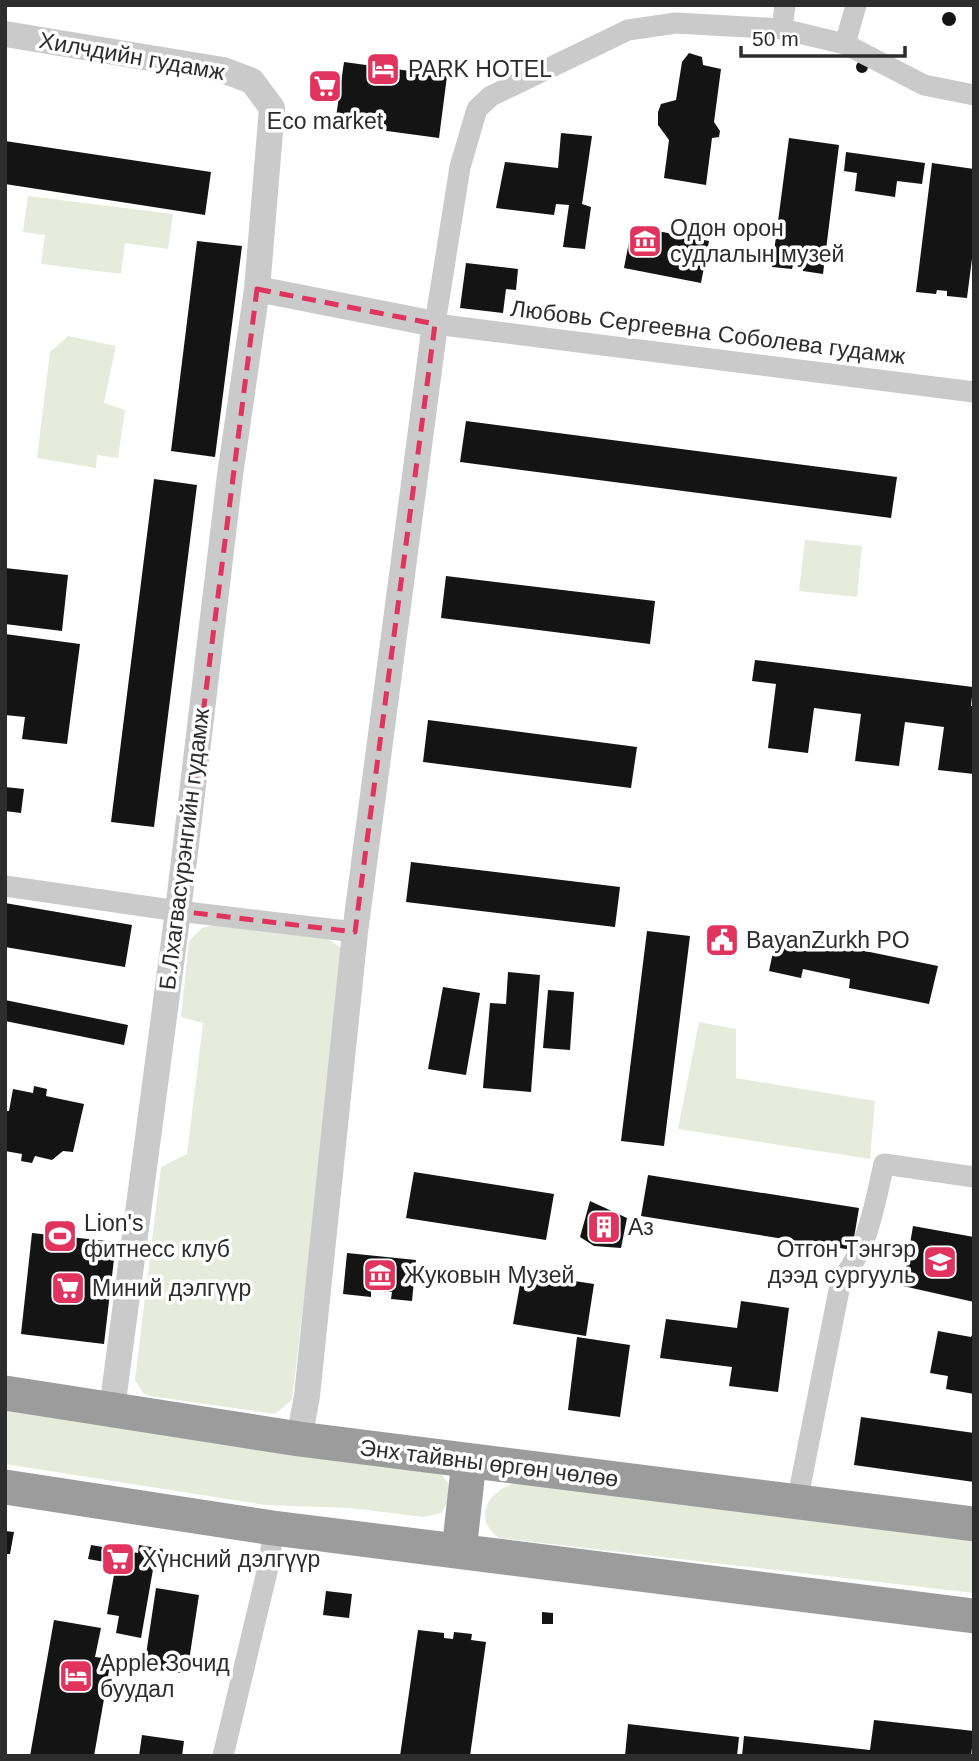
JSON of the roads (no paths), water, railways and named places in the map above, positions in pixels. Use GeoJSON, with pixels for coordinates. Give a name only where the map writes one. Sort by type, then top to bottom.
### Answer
{"type":"FeatureCollection","features":[{"type":"Feature","properties":{"kind":"highway","name":"Энх тайвны өргөн чөлөө"},"geometry":{"type":"LineString","coordinates":[[5,1393],[299,1439],[974,1524]]}},
{"type":"Feature","properties":{"kind":"highway"},"geometry":{"type":"LineString","coordinates":[[458,1551],[469,1461]]}},
{"type":"Feature","properties":{"kind":"highway"},"geometry":{"type":"LineString","coordinates":[[5,1487],[273,1528],[974,1616]]}},
{"type":"Feature","properties":{"kind":"street"},"geometry":{"type":"LineString","coordinates":[[782,29],[785,5]]}},
{"type":"Feature","properties":{"kind":"street"},"geometry":{"type":"LineString","coordinates":[[845,44],[856,5]]}},
{"type":"Feature","properties":{"kind":"street"},"geometry":{"type":"LineString","coordinates":[[299,1439],[307,1396],[355,932],[435,324],[460,167],[477,109],[491,96],[628,30],[676,23],[782,29],[845,44],[923,85],[974,95]]}},
{"type":"Feature","properties":{"kind":"street","name":"Хилчдийн гудамж"},"geometry":{"type":"LineString","coordinates":[[5,34],[223,70],[252,81],[272,108],[257,289]]}},
{"type":"Feature","properties":{"kind":"street"},"geometry":{"type":"LineString","coordinates":[[257,289],[435,324]]}},
{"type":"Feature","properties":{"kind":"street","name":"Б.Лхагвасүрэнгийн гудамж"},"geometry":{"type":"LineString","coordinates":[[113,1409],[178,911],[228,489],[257,289]]}},
{"type":"Feature","properties":{"kind":"street","name":"Любовь Сергеевна Соболева гудамж"},"geometry":{"type":"LineString","coordinates":[[435,324],[974,391]]}},
{"type":"Feature","properties":{"kind":"street"},"geometry":{"type":"LineString","coordinates":[[5,886],[178,911],[355,932]]}},
{"type":"Feature","properties":{"kind":"street"},"geometry":{"type":"LineString","coordinates":[[797,1502],[841,1280],[865,1243],[884,1164],[974,1177]]}},
{"type":"Feature","properties":{"kind":"street"},"geometry":{"type":"LineString","coordinates":[[223,1756],[270,1559],[273,1528]]}},
{"type":"Feature","properties":{"kind":"place","name":"PARK HOTEL"},"geometry":{"type":"Point","coordinates":[383,69]}},
{"type":"Feature","properties":{"kind":"place","name":"Eco market"},"geometry":{"type":"Point","coordinates":[325,86]}},
{"type":"Feature","properties":{"kind":"place","name":"Одон орон судлалын музей"},"geometry":{"type":"Point","coordinates":[645,241]}},
{"type":"Feature","properties":{"kind":"place","name":"BayanZurkh PO"},"geometry":{"type":"Point","coordinates":[722,940]}},
{"type":"Feature","properties":{"kind":"place","name":"Аз"},"geometry":{"type":"Point","coordinates":[604,1227]}},
{"type":"Feature","properties":{"kind":"place","name":"Lion's фитнесс клуб"},"geometry":{"type":"Point","coordinates":[60,1236]}},
{"type":"Feature","properties":{"kind":"place","name":"Отгон Тэнгэр дээд сургууль"},"geometry":{"type":"Point","coordinates":[940,1262]}},
{"type":"Feature","properties":{"kind":"place","name":"Жуковын Музей"},"geometry":{"type":"Point","coordinates":[380,1275]}},
{"type":"Feature","properties":{"kind":"place","name":"Миний дэлгүүр"},"geometry":{"type":"Point","coordinates":[68,1288]}},
{"type":"Feature","properties":{"kind":"place","name":"Хүнсний дэлгүүр"},"geometry":{"type":"Point","coordinates":[118,1559]}},
{"type":"Feature","properties":{"kind":"place","name":"Apple Зочид буудал"},"geometry":{"type":"Point","coordinates":[76,1676]}}]}
